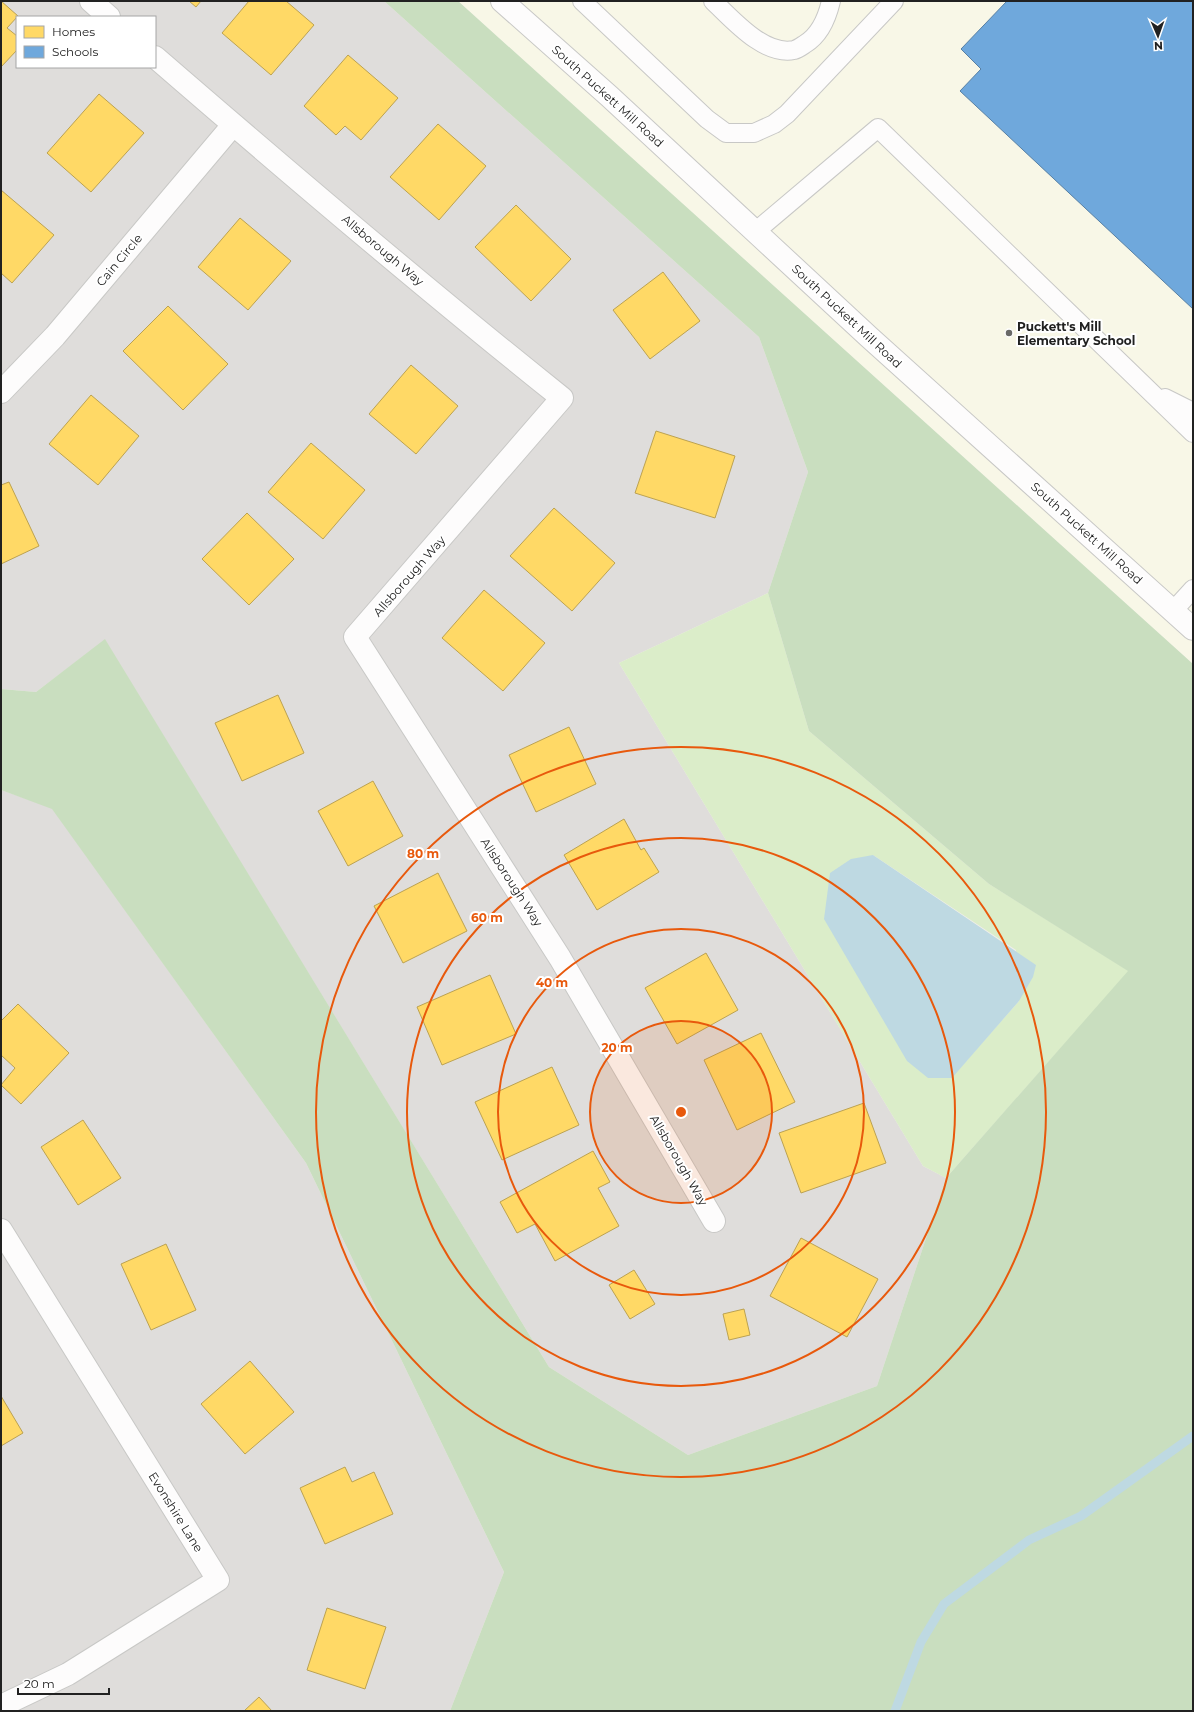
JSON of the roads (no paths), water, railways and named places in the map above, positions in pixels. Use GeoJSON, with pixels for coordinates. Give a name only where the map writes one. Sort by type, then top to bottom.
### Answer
{"type":"FeatureCollection","features":[{"type":"Feature","properties":{"kind":"street"},"geometry":{"type":"LineString","coordinates":[[91,1],[108,16]]}},
{"type":"Feature","properties":{"kind":"street","name":"South Puckett Mill Road"},"geometry":{"type":"LineString","coordinates":[[502,1],[609,96],[874,342],[1193,629]]}},
{"type":"Feature","properties":{"kind":"street","name":"Allsborough Way"},"geometry":{"type":"LineString","coordinates":[[156,58],[233,125],[495,344],[562,398],[355,637],[560,958],[714,1221]]}},
{"type":"Feature","properties":{"kind":"street","name":"Cain Circle"},"geometry":{"type":"LineString","coordinates":[[1,392],[55,336],[233,125]]}},
{"type":"Feature","properties":{"kind":"street","name":"Evonshire Lane"},"geometry":{"type":"LineString","coordinates":[[1,1230],[218,1580],[68,1674],[1,1706]]}},
{"type":"Feature","properties":{"kind":"lane"},"geometry":{"type":"LineString","coordinates":[[582,1],[708,119],[726,133],[754,133],[774,124],[787,114],[894,1]]}},
{"type":"Feature","properties":{"kind":"lane"},"geometry":{"type":"LineString","coordinates":[[713,1],[750,36],[777,50],[795,50],[811,40],[825,22],[831,1]]}},
{"type":"Feature","properties":{"kind":"lane"},"geometry":{"type":"LineString","coordinates":[[755,232],[878,128],[1193,432]]}},
{"type":"Feature","properties":{"kind":"lane"},"geometry":{"type":"LineString","coordinates":[[1135,377],[1157,393],[1193,412]]}},
{"type":"Feature","properties":{"kind":"lane"},"geometry":{"type":"LineString","coordinates":[[1173,611],[1193,589]]}},
{"type":"Feature","properties":{"kind":"water"},"geometry":{"type":"Polygon","coordinates":[[[873,855],[1036,965],[1033,977],[1019,1001],[952,1078],[928,1078],[907,1061],[824,919],[830,873],[851,859],[873,855]]]}},
{"type":"Feature","properties":{"kind":"waterway"},"geometry":{"type":"LineString","coordinates":[[895,1711],[921,1642],[944,1604],[1029,1540],[1081,1516],[1193,1436]]}},
{"type":"Feature","properties":{"kind":"place","name":"Puckett's Mill Elementary School"},"geometry":{"type":"Point","coordinates":[1009,333]}}]}
